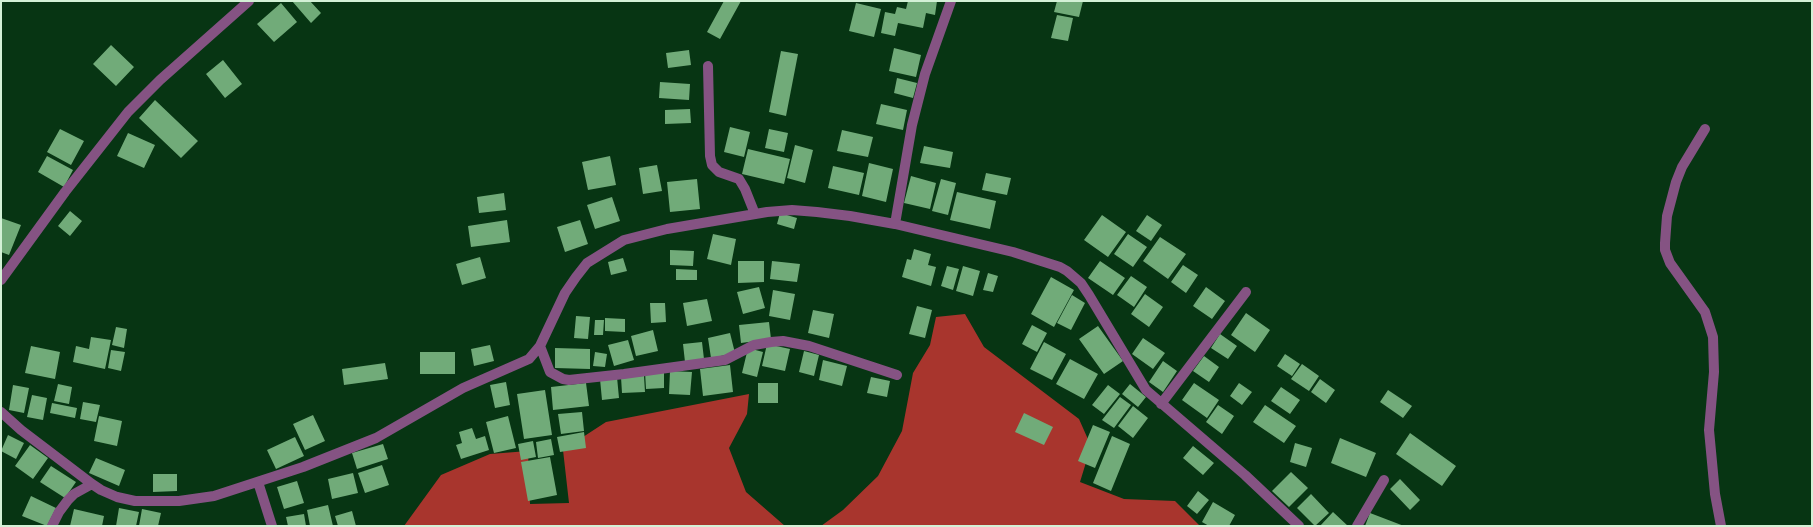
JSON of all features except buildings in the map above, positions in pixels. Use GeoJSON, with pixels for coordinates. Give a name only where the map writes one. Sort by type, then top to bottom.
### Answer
{"type":"FeatureCollection","features":[{"type":"Feature","properties":{"kind":"street"},"geometry":{"type":"LineString","coordinates":[[1,280],[65,192],[133,106],[249,1]]}},
{"type":"Feature","properties":{"kind":"street"},"geometry":{"type":"LineString","coordinates":[[895,224],[912,125],[925,74],[951,1]]}},
{"type":"Feature","properties":{"kind":"street"},"geometry":{"type":"LineString","coordinates":[[708,66],[710,156],[712,165],[719,172],[732,175],[739,179],[746,189],[755,214]]}},
{"type":"Feature","properties":{"kind":"street"},"geometry":{"type":"LineString","coordinates":[[1705,129],[1688,157],[1676,182],[1667,216],[1665,250],[1670,264],[1705,312],[1713,338],[1714,372],[1709,430],[1714,487],[1721,526]]}},
{"type":"Feature","properties":{"kind":"street"},"geometry":{"type":"LineString","coordinates":[[1,412],[21,430],[92,484],[117,497],[135,501],[179,501],[214,496],[303,467],[376,438],[463,388],[529,359],[540,346],[566,293],[587,263],[604,251],[624,240],[644,233],[755,214],[792,210],[817,212],[895,224],[1013,252],[1060,267],[1067,271],[1081,283],[1089,295],[1141,384],[1161,404],[1245,475],[1299,526]]}},
{"type":"Feature","properties":{"kind":"street"},"geometry":{"type":"LineString","coordinates":[[1161,404],[1246,292]]}},
{"type":"Feature","properties":{"kind":"street"},"geometry":{"type":"LineString","coordinates":[[540,346],[550,372],[569,380],[725,360],[754,345],[766,342],[783,341],[809,346],[897,375]]}},
{"type":"Feature","properties":{"kind":"street"},"geometry":{"type":"LineString","coordinates":[[1357,526],[1384,480]]}},
{"type":"Feature","properties":{"kind":"street"},"geometry":{"type":"LineString","coordinates":[[258,482],[272,526]]}},
{"type":"Feature","properties":{"kind":"street"},"geometry":{"type":"LineString","coordinates":[[52,526],[59,512],[68,500],[74,494],[92,484]]}},
{"type":"Feature","properties":{"kind":"shaded area"},"geometry":{"type":"Polygon","coordinates":[[[965,314],[984,347],[1079,419],[1091,446],[1080,482],[1124,499],[1175,501],[1200,526],[821,526],[843,510],[878,476],[902,431],[913,373],[930,345],[936,317],[965,314]]]}},
{"type":"Feature","properties":{"kind":"shaded area"},"geometry":{"type":"Polygon","coordinates":[[[749,394],[747,414],[729,448],[746,492],[785,526],[404,526],[441,475],[490,454],[528,451],[530,504],[569,503],[563,450],[606,422],[749,394]]]}}]}
